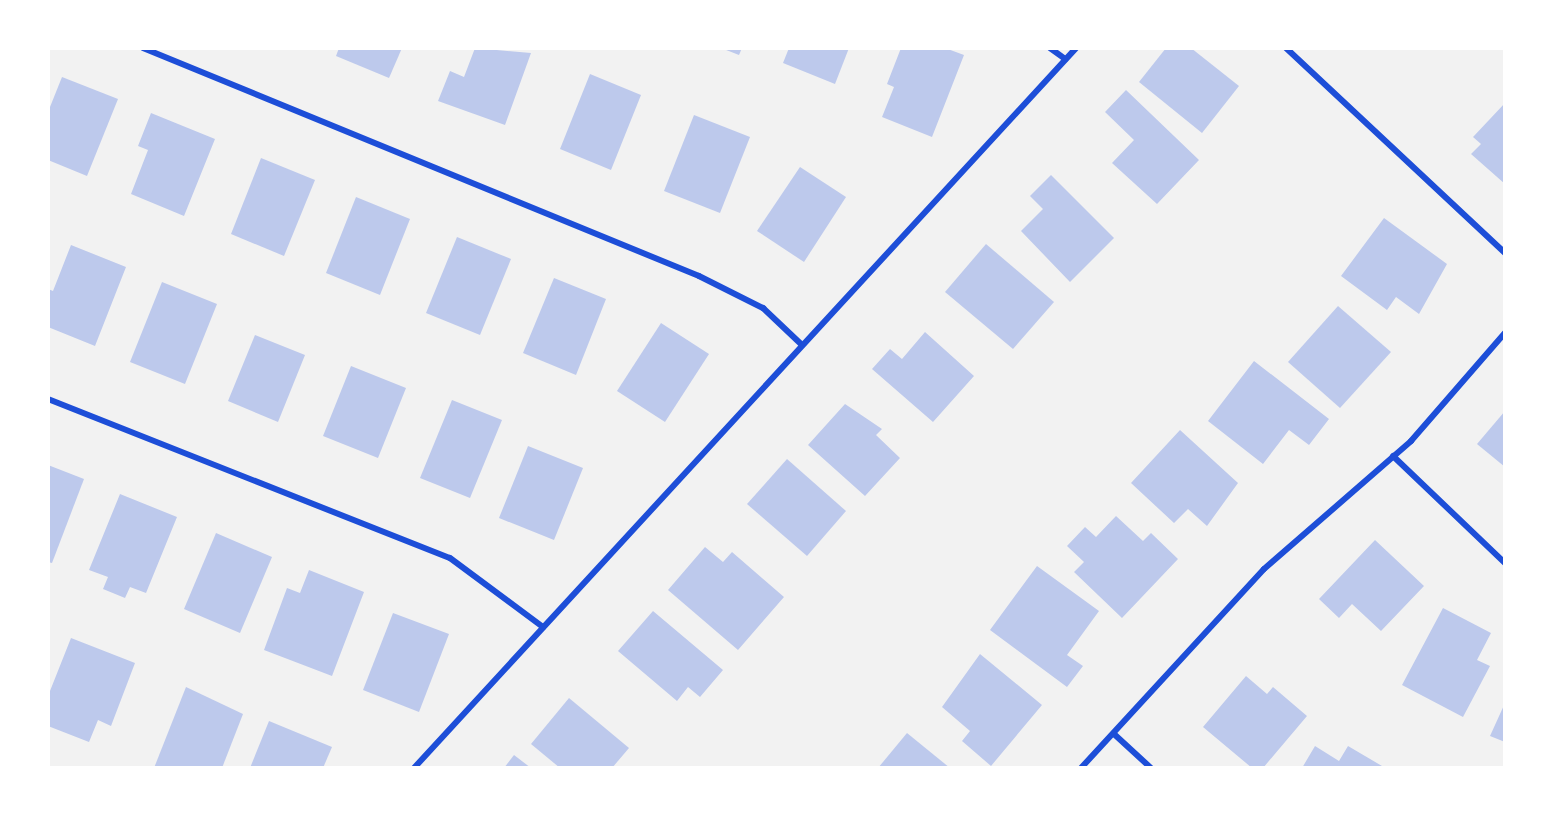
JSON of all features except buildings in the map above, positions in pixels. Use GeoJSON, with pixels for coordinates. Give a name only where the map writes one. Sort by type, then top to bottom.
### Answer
{"type":"FeatureCollection","features":[{"type":"Feature","properties":{"kind":"street"},"geometry":{"type":"LineString","coordinates":[[143,48],[699,276],[763,308],[801,344]]}},
{"type":"Feature","properties":{"kind":"street"},"geometry":{"type":"LineString","coordinates":[[1050,48],[1065,59]]}},
{"type":"Feature","properties":{"kind":"street"},"geometry":{"type":"LineString","coordinates":[[414,768],[801,344],[1076,48]]}},
{"type":"Feature","properties":{"kind":"street"},"geometry":{"type":"LineString","coordinates":[[1286,48],[1505,253]]}},
{"type":"Feature","properties":{"kind":"street"},"geometry":{"type":"LineString","coordinates":[[1081,768],[1264,569],[1393,456],[1505,333]]}},
{"type":"Feature","properties":{"kind":"street"},"geometry":{"type":"LineString","coordinates":[[48,399],[450,558],[543,627]]}},
{"type":"Feature","properties":{"kind":"street"},"geometry":{"type":"LineString","coordinates":[[1393,456],[1505,563]]}},
{"type":"Feature","properties":{"kind":"street"},"geometry":{"type":"LineString","coordinates":[[1114,734],[1151,768]]}}]}
